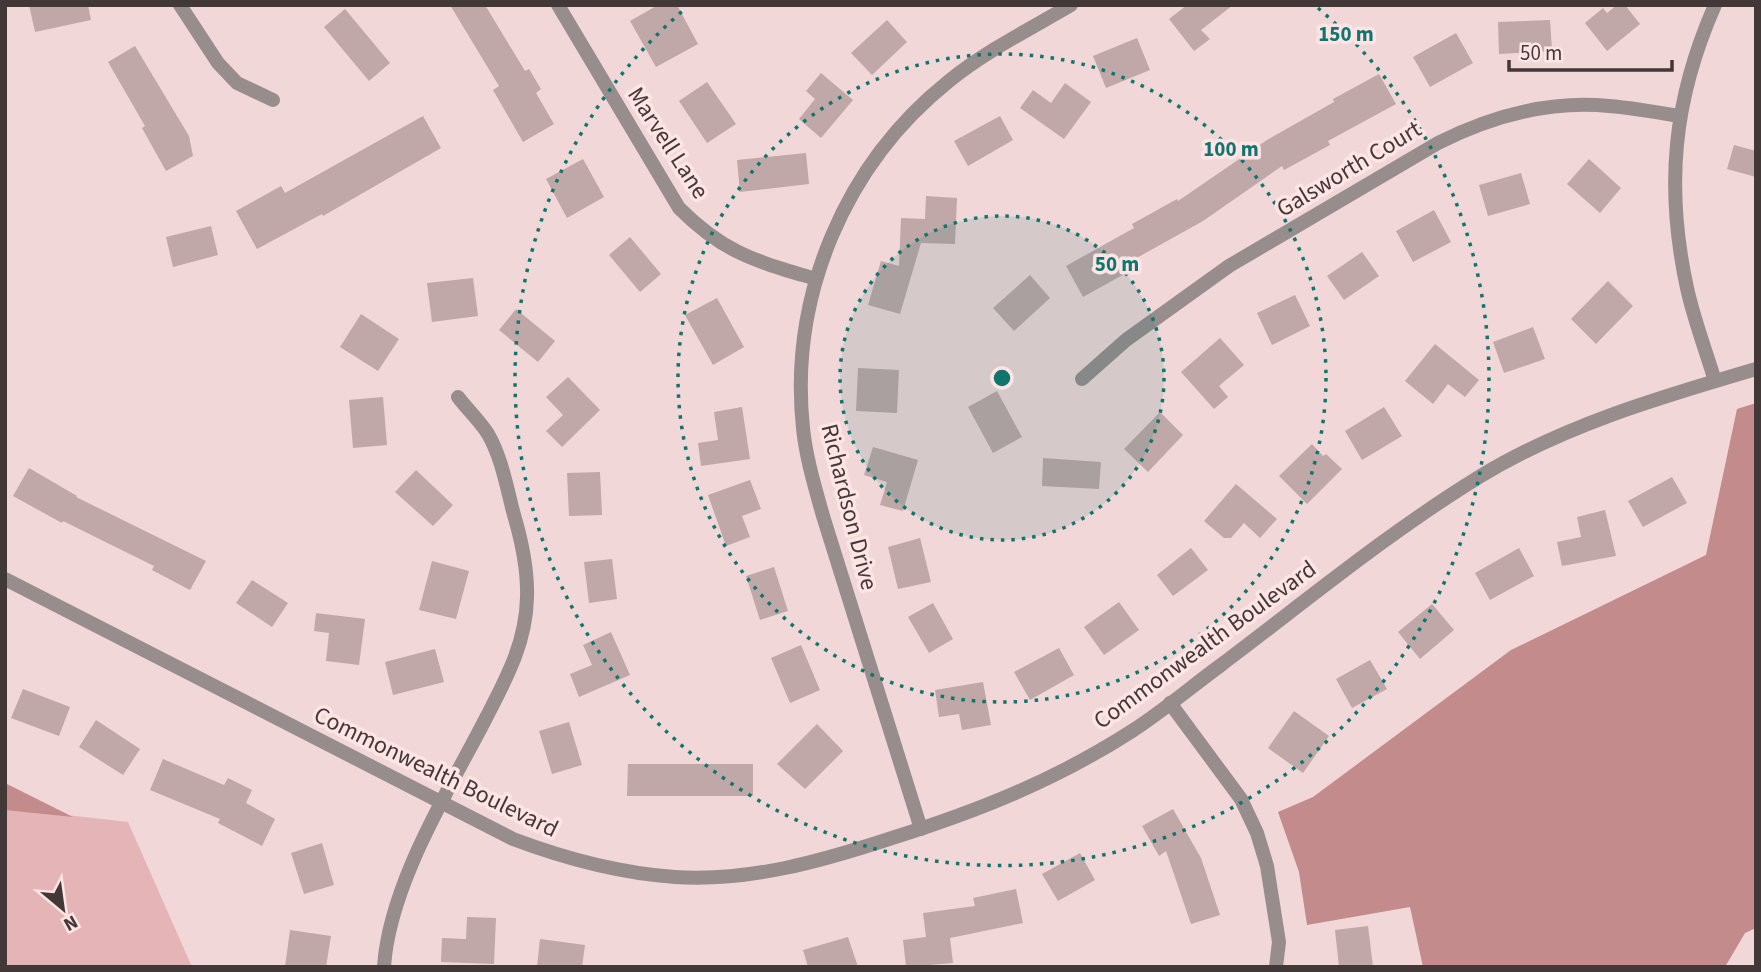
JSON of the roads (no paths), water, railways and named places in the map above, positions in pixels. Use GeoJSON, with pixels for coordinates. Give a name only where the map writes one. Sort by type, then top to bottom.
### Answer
{"type":"FeatureCollection","features":[{"type":"Feature","properties":{"kind":"street"},"geometry":{"type":"LineString","coordinates":[[180,5],[218,63],[237,83],[273,100]]}},
{"type":"Feature","properties":{"kind":"street","name":"Marvell Lane"},"geometry":{"type":"LineString","coordinates":[[558,5],[679,208],[701,229],[728,248],[756,261],[816,279]]}},
{"type":"Feature","properties":{"kind":"street","name":"Richardson Drive"},"geometry":{"type":"LineString","coordinates":[[920,829],[810,467],[803,429],[801,371],[810,301],[824,253],[844,208],[864,174],[892,136],[950,79],[1071,5]]}},
{"type":"Feature","properties":{"kind":"street"},"geometry":{"type":"LineString","coordinates":[[1715,5],[1704,31],[1679,116],[1674,189],[1678,243],[1688,292],[1715,381]]}},
{"type":"Feature","properties":{"kind":"street","name":"Galsworth Court"},"geometry":{"type":"LineString","coordinates":[[1082,379],[1126,340],[1229,266],[1465,129],[1512,113],[1562,106],[1608,105],[1679,116]]}},
{"type":"Feature","properties":{"kind":"street","name":"Commonwealth Boulevard"},"geometry":{"type":"LineString","coordinates":[[5,579],[513,839],[558,856],[615,870],[677,877],[740,875],[797,866],[920,829],[973,812],[1041,783],[1133,730],[1408,524],[1480,476],[1536,447],[1610,415],[1756,369]]}},
{"type":"Feature","properties":{"kind":"street"},"geometry":{"type":"LineString","coordinates":[[384,967],[388,933],[399,896],[442,804],[512,667],[519,649],[527,598],[523,549],[498,456],[488,434],[458,397]]}},
{"type":"Feature","properties":{"kind":"street"},"geometry":{"type":"LineString","coordinates":[[1170,704],[1241,799],[1257,834],[1267,866],[1279,942],[1276,967]]}}]}
